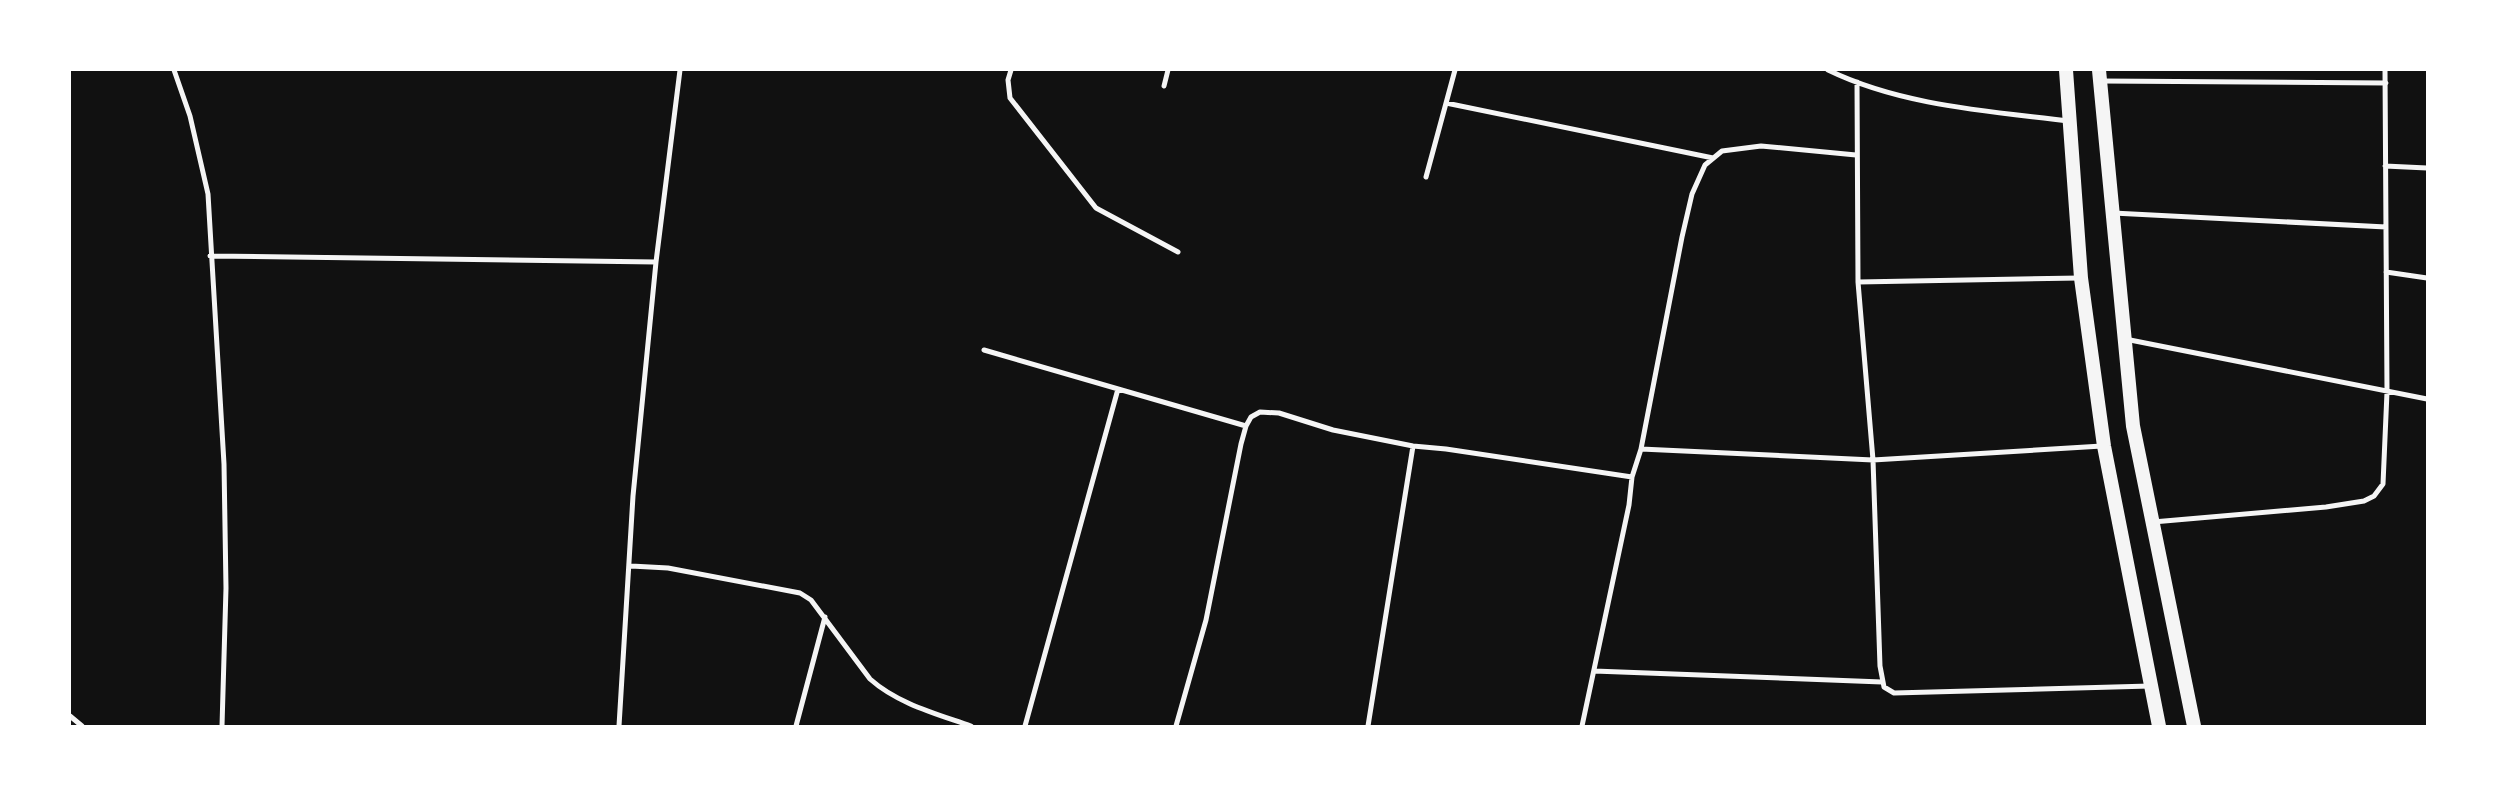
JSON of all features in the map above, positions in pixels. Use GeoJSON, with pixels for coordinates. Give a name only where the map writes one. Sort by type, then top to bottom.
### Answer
{"type":"FeatureCollection","features":[{"type":"Feature","properties":{"kind":"highway"},"geometry":{"type":"LineString","coordinates":[[2066,70],[2081,278],[2104,446],[2160,726]]}},
{"type":"Feature","properties":{"kind":"highway"},"geometry":{"type":"LineString","coordinates":[[2100,75],[2134,426],[2194,726]]}},
{"type":"Feature","properties":{"kind":"street"},"geometry":{"type":"LineString","coordinates":[[174,70],[190,116],[208,194],[210,256],[224,464],[225,615],[222,726]]}},
{"type":"Feature","properties":{"kind":"street"},"geometry":{"type":"LineString","coordinates":[[619,726],[631,566],[633,496],[656,262],[680,70]]}},
{"type":"Feature","properties":{"kind":"street"},"geometry":{"type":"LineString","coordinates":[[1011,70],[1008,80],[1010,98],[1096,208],[1178,252]]}},
{"type":"Feature","properties":{"kind":"street"},"geometry":{"type":"LineString","coordinates":[[1164,86],[1168,70]]}},
{"type":"Feature","properties":{"kind":"street"},"geometry":{"type":"LineString","coordinates":[[1426,177],[1455,70]]}},
{"type":"Feature","properties":{"kind":"street"},"geometry":{"type":"LineString","coordinates":[[1828,70],[1857,82],[1948,106],[2070,121]]}},
{"type":"Feature","properties":{"kind":"street"},"geometry":{"type":"LineString","coordinates":[[2152,522],[2326,507],[2364,501],[2379,492],[2385,479],[2387,392],[2385,70]]}},
{"type":"Feature","properties":{"kind":"street"},"geometry":{"type":"LineString","coordinates":[[2100,75],[2386,83]]}},
{"type":"Feature","properties":{"kind":"street"},"geometry":{"type":"LineString","coordinates":[[1857,82],[1858,282],[1872,460],[1882,682],[1888,690],[1894,693],[2151,686]]}},
{"type":"Feature","properties":{"kind":"street"},"geometry":{"type":"LineString","coordinates":[[1446,103],[1713,158]]}},
{"type":"Feature","properties":{"kind":"street"},"geometry":{"type":"LineString","coordinates":[[1582,726],[1629,505],[1632,477],[1641,450],[1692,194],[1705,166],[1722,151],[1761,146],[1856,155]]}},
{"type":"Feature","properties":{"kind":"street"},"geometry":{"type":"LineString","coordinates":[[2385,166],[2427,168]]}},
{"type":"Feature","properties":{"kind":"street"},"geometry":{"type":"LineString","coordinates":[[2112,213],[2386,228]]}},
{"type":"Feature","properties":{"kind":"street"},"geometry":{"type":"LineString","coordinates":[[210,256],[656,262]]}},
{"type":"Feature","properties":{"kind":"street"},"geometry":{"type":"LineString","coordinates":[[2386,272],[2427,278]]}},
{"type":"Feature","properties":{"kind":"street"},"geometry":{"type":"LineString","coordinates":[[1858,282],[2081,278]]}},
{"type":"Feature","properties":{"kind":"street"},"geometry":{"type":"LineString","coordinates":[[2125,339],[2427,399]]}},
{"type":"Feature","properties":{"kind":"street"},"geometry":{"type":"LineString","coordinates":[[984,350],[1246,426]]}},
{"type":"Feature","properties":{"kind":"street"},"geometry":{"type":"LineString","coordinates":[[1025,726],[1118,389]]}},
{"type":"Feature","properties":{"kind":"street"},"geometry":{"type":"LineString","coordinates":[[1176,726],[1206,620],[1246,426],[1251,416],[1260,412],[1279,414],[1333,430],[1413,446],[1446,449],[1632,477]]}},
{"type":"Feature","properties":{"kind":"street"},"geometry":{"type":"LineString","coordinates":[[1368,726],[1413,446]]}},
{"type":"Feature","properties":{"kind":"street"},"geometry":{"type":"LineString","coordinates":[[1641,450],[1872,460],[2104,446]]}},
{"type":"Feature","properties":{"kind":"street"},"geometry":{"type":"LineString","coordinates":[[631,566],[668,568],[800,592],[811,600],[870,679],[880,688],[924,709],[972,726]]}},
{"type":"Feature","properties":{"kind":"street"},"geometry":{"type":"LineString","coordinates":[[796,726],[825,617]]}},
{"type":"Feature","properties":{"kind":"street"},"geometry":{"type":"LineString","coordinates":[[1594,671],[1882,682]]}},
{"type":"Feature","properties":{"kind":"street"},"geometry":{"type":"LineString","coordinates":[[70,716],[82,726]]}}]}
